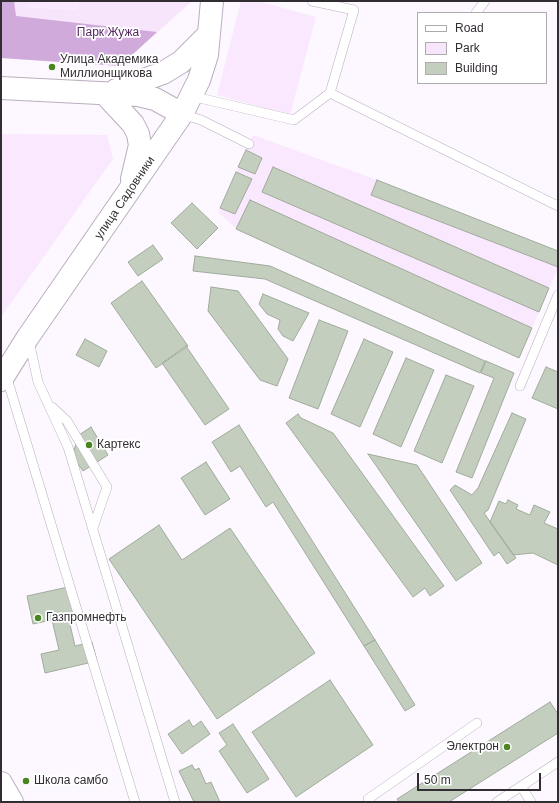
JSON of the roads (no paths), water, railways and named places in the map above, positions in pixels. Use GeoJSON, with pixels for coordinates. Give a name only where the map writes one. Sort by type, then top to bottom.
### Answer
{"type":"FeatureCollection","features":[{"type":"Feature","properties":{"kind":"street","name":"улица Садовники"},"geometry":{"type":"LineString","coordinates":[[3,376],[28,337],[129,192],[186,105],[198,80],[207,55],[212,1]]}},
{"type":"Feature","properties":{"kind":"street"},"geometry":{"type":"LineString","coordinates":[[105,94],[163,73],[181,62],[209,34]]}},
{"type":"Feature","properties":{"kind":"street"},"geometry":{"type":"LineString","coordinates":[[1,88],[138,95],[186,105]]}},
{"type":"Feature","properties":{"kind":"street"},"geometry":{"type":"LineString","coordinates":[[105,94],[133,124],[138,134],[140,145],[129,192]]}},
{"type":"Feature","properties":{"kind":"street"},"geometry":{"type":"LineString","coordinates":[[1,783],[12,802]]}},
{"type":"Feature","properties":{"kind":"lane"},"geometry":{"type":"LineString","coordinates":[[186,105],[294,120],[330,93],[354,10],[312,1]]}},
{"type":"Feature","properties":{"kind":"lane"},"geometry":{"type":"LineString","coordinates":[[477,12],[485,1]]}},
{"type":"Feature","properties":{"kind":"lane"},"geometry":{"type":"LineString","coordinates":[[330,93],[558,206]]}},
{"type":"Feature","properties":{"kind":"lane"},"geometry":{"type":"LineString","coordinates":[[186,105],[200,120],[249,144]]}},
{"type":"Feature","properties":{"kind":"lane"},"geometry":{"type":"LineString","coordinates":[[520,386],[558,295]]}},
{"type":"Feature","properties":{"kind":"lane"},"geometry":{"type":"LineString","coordinates":[[28,337],[38,382],[68,447],[175,802]]}},
{"type":"Feature","properties":{"kind":"lane"},"geometry":{"type":"LineString","coordinates":[[3,376],[135,802]]}},
{"type":"Feature","properties":{"kind":"lane"},"geometry":{"type":"LineString","coordinates":[[48,404],[67,421],[107,487],[93,528]]}},
{"type":"Feature","properties":{"kind":"lane"},"geometry":{"type":"LineString","coordinates":[[370,802],[368,799],[477,723]]}},
{"type":"Feature","properties":{"kind":"lane"},"geometry":{"type":"LineString","coordinates":[[497,802],[558,762]]}},
{"type":"Feature","properties":{"kind":"lane"},"geometry":{"type":"LineString","coordinates":[[522,786],[532,802]]}},
{"type":"Feature","properties":{"kind":"place","name":"Улица Академика Миллионщикова"},"geometry":{"type":"Point","coordinates":[52,67]}},
{"type":"Feature","properties":{"kind":"place","name":"Картекс"},"geometry":{"type":"Point","coordinates":[89,445]}},
{"type":"Feature","properties":{"kind":"place","name":"Газпромнефть"},"geometry":{"type":"Point","coordinates":[38,618]}},
{"type":"Feature","properties":{"kind":"place","name":"Электрон"},"geometry":{"type":"Point","coordinates":[507,747]}},
{"type":"Feature","properties":{"kind":"place","name":"Школа самбо"},"geometry":{"type":"Point","coordinates":[26,781]}},
{"type":"Feature","properties":{"kind":"park label","name":"Парк Жужа"},"geometry":{"type":"Point","coordinates":[108,33]}}]}
